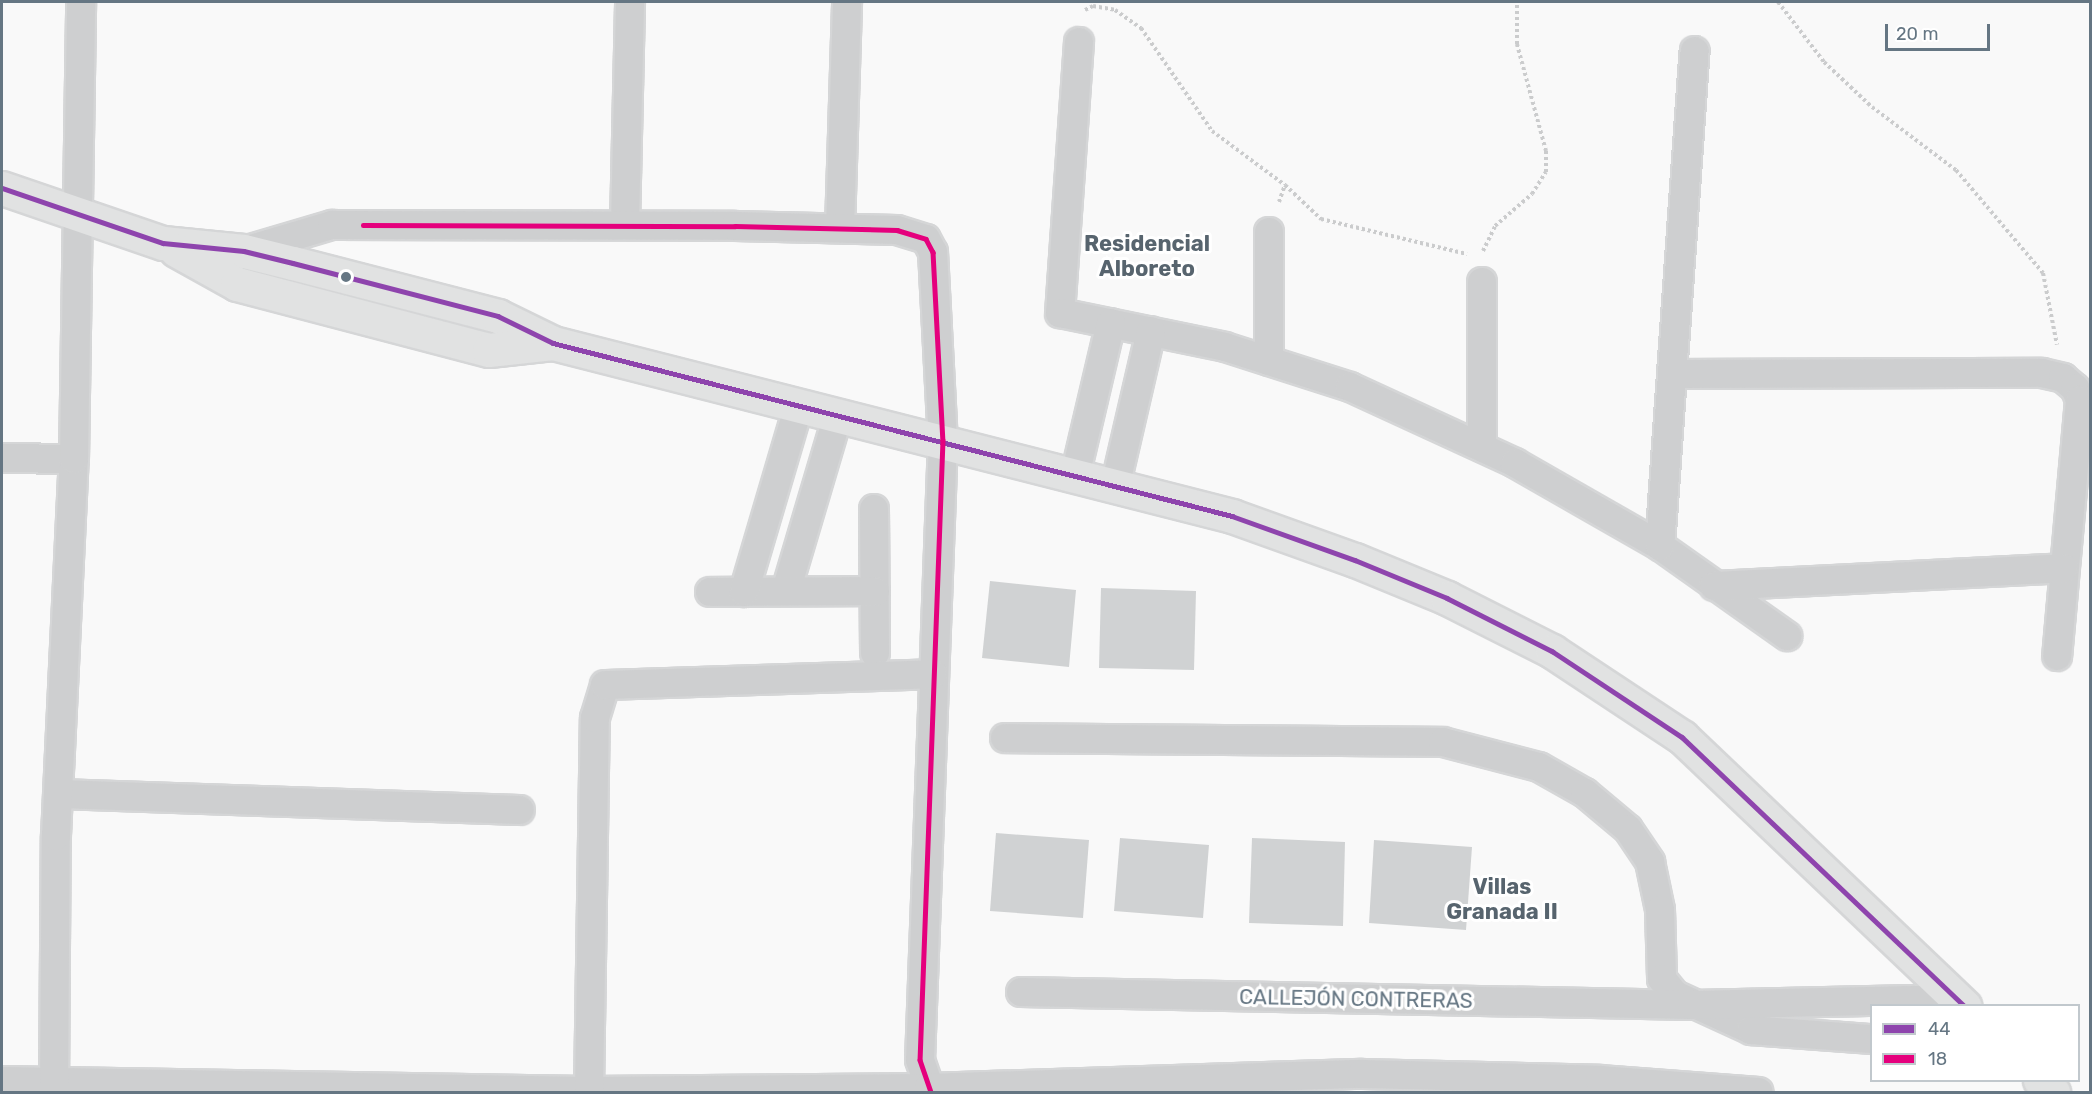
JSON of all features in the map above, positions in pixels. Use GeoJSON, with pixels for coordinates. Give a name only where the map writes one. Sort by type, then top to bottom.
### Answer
{"type":"FeatureCollection","features":[{"type":"Feature","properties":{"kind":"main road"},"geometry":{"type":"LineString","coordinates":[[2,188],[77,216],[164,243],[244,251],[498,316],[553,343],[943,440],[1114,487],[1232,516],[1355,560],[1447,598],[1552,651],[1682,737],[1960,1002]]}},
{"type":"Feature","properties":{"kind":"main road"},"geometry":{"type":"LineString","coordinates":[[164,243],[237,284],[489,350],[553,343]]}},
{"type":"Feature","properties":{"kind":"street"},"geometry":{"type":"LineString","coordinates":[[54,1086],[58,794],[74,459],[81,2]]}},
{"type":"Feature","properties":{"kind":"street"},"geometry":{"type":"LineString","coordinates":[[624,225],[630,2]]}},
{"type":"Feature","properties":{"kind":"street"},"geometry":{"type":"LineString","coordinates":[[840,228],[847,2]]}},
{"type":"Feature","properties":{"kind":"street"},"geometry":{"type":"LineString","coordinates":[[1079,42],[1060,313],[1225,346],[1350,387],[1482,447],[1660,546],[1787,636]]}},
{"type":"Feature","properties":{"kind":"street"},"geometry":{"type":"LineString","coordinates":[[1660,546],[1695,51]]}},
{"type":"Feature","properties":{"kind":"street"},"geometry":{"type":"LineString","coordinates":[[244,251],[332,225],[840,228],[914,233],[926,239],[933,252],[943,440],[920,1060],[930,1090]]}},
{"type":"Feature","properties":{"kind":"street"},"geometry":{"type":"LineString","coordinates":[[1269,232],[1269,361]]}},
{"type":"Feature","properties":{"kind":"street"},"geometry":{"type":"LineString","coordinates":[[1481,270],[1482,447]]}},
{"type":"Feature","properties":{"kind":"street"},"geometry":{"type":"LineString","coordinates":[[1075,476],[1111,324]]}},
{"type":"Feature","properties":{"kind":"street"},"geometry":{"type":"LineString","coordinates":[[1114,487],[1151,332]]}},
{"type":"Feature","properties":{"kind":"street"},"geometry":{"type":"LineString","coordinates":[[1672,374],[2043,373],[2063,378],[2075,388],[2080,400],[2057,656]]}},
{"type":"Feature","properties":{"kind":"street"},"geometry":{"type":"LineString","coordinates":[[744,592],[799,405]]}},
{"type":"Feature","properties":{"kind":"street"},"geometry":{"type":"LineString","coordinates":[[786,591],[838,415]]}},
{"type":"Feature","properties":{"kind":"street"},"geometry":{"type":"LineString","coordinates":[[2,458],[74,459]]}},
{"type":"Feature","properties":{"kind":"street"},"geometry":{"type":"LineString","coordinates":[[874,509],[875,653]]}},
{"type":"Feature","properties":{"kind":"street"},"geometry":{"type":"LineString","coordinates":[[1714,586],[2064,568]]}},
{"type":"Feature","properties":{"kind":"street"},"geometry":{"type":"LineString","coordinates":[[710,592],[875,591]]}},
{"type":"Feature","properties":{"kind":"street"},"geometry":{"type":"LineString","coordinates":[[589,1091],[595,718],[605,685],[933,675]]}},
{"type":"Feature","properties":{"kind":"street"},"geometry":{"type":"LineString","coordinates":[[1005,738],[1443,742],[1539,767],[1585,793],[1628,828],[1650,862],[1660,910],[1662,979],[1675,995],[1692,1005]]}},
{"type":"Feature","properties":{"kind":"street"},"geometry":{"type":"LineString","coordinates":[[58,794],[520,810]]}},
{"type":"Feature","properties":{"kind":"street","name":"CALLEJÓN CONTRERAS"},"geometry":{"type":"LineString","coordinates":[[1021,992],[1692,1005],[1960,1002]]}},
{"type":"Feature","properties":{"kind":"street","name":"CALLEJÓN CONTRERAS"},"geometry":{"type":"LineString","coordinates":[[1692,1005],[1751,1030],[1870,1039]]}},
{"type":"Feature","properties":{"kind":"street"},"geometry":{"type":"LineString","coordinates":[[2,1080],[54,1086],[589,1091],[930,1090],[1362,1074],[1600,1080],[1759,1092]]}},
{"type":"Feature","properties":{"kind":"path"},"geometry":{"type":"LineString","coordinates":[[1481,270],[1495,226],[1532,194],[1546,172],[1546,151],[1517,44],[1517,2]]}},
{"type":"Feature","properties":{"kind":"path"},"geometry":{"type":"LineString","coordinates":[[1778,2],[1824,62],[1872,106],[1956,170],[2043,273],[2063,378]]}},
{"type":"Feature","properties":{"kind":"path"},"geometry":{"type":"LineString","coordinates":[[1079,42],[1079,13],[1093,6],[1115,10],[1141,28],[1212,131],[1285,185],[1321,219],[1469,254]]}},
{"type":"Feature","properties":{"kind":"building"},"geometry":{"type":"Polygon","coordinates":[[[990,581],[1076,590],[1069,667],[982,658],[990,581]]]}},
{"type":"Feature","properties":{"kind":"building"},"geometry":{"type":"Polygon","coordinates":[[[1101,588],[1196,591],[1194,670],[1099,668],[1101,588]]]}},
{"type":"Feature","properties":{"kind":"building"},"geometry":{"type":"Polygon","coordinates":[[[996,833],[1089,840],[1083,918],[990,911],[996,833]]]}},
{"type":"Feature","properties":{"kind":"building"},"geometry":{"type":"Polygon","coordinates":[[[1120,838],[1209,845],[1203,918],[1114,911],[1120,838]]]}},
{"type":"Feature","properties":{"kind":"building"},"geometry":{"type":"Polygon","coordinates":[[[1252,838],[1345,842],[1343,926],[1249,923],[1252,838]]]}},
{"type":"Feature","properties":{"kind":"building"},"geometry":{"type":"Polygon","coordinates":[[[1374,840],[1472,847],[1466,930],[1369,923],[1374,840]]]}},
{"type":"Feature","properties":{"kind":"transit line","name":"44"},"geometry":{"type":"LineString","coordinates":[[2,188],[163,243],[244,251],[293,263],[498,316],[553,343],[1232,516],[1355,560],[1447,598],[1552,651],[1682,737],[1962,1004]]}},
{"type":"Feature","properties":{"kind":"transit line","name":"18"},"geometry":{"type":"LineString","coordinates":[[363,225],[735,226],[897,230],[926,239],[933,252],[943,440],[920,1060],[931,1092]]}},
{"type":"Feature","properties":{"kind":"district","name":"Residencial Alboreto"},"geometry":{"type":"Point","coordinates":[1147,256]}},
{"type":"Feature","properties":{"kind":"district","name":"Villas Granada II"},"geometry":{"type":"Point","coordinates":[1502,898]}}]}
